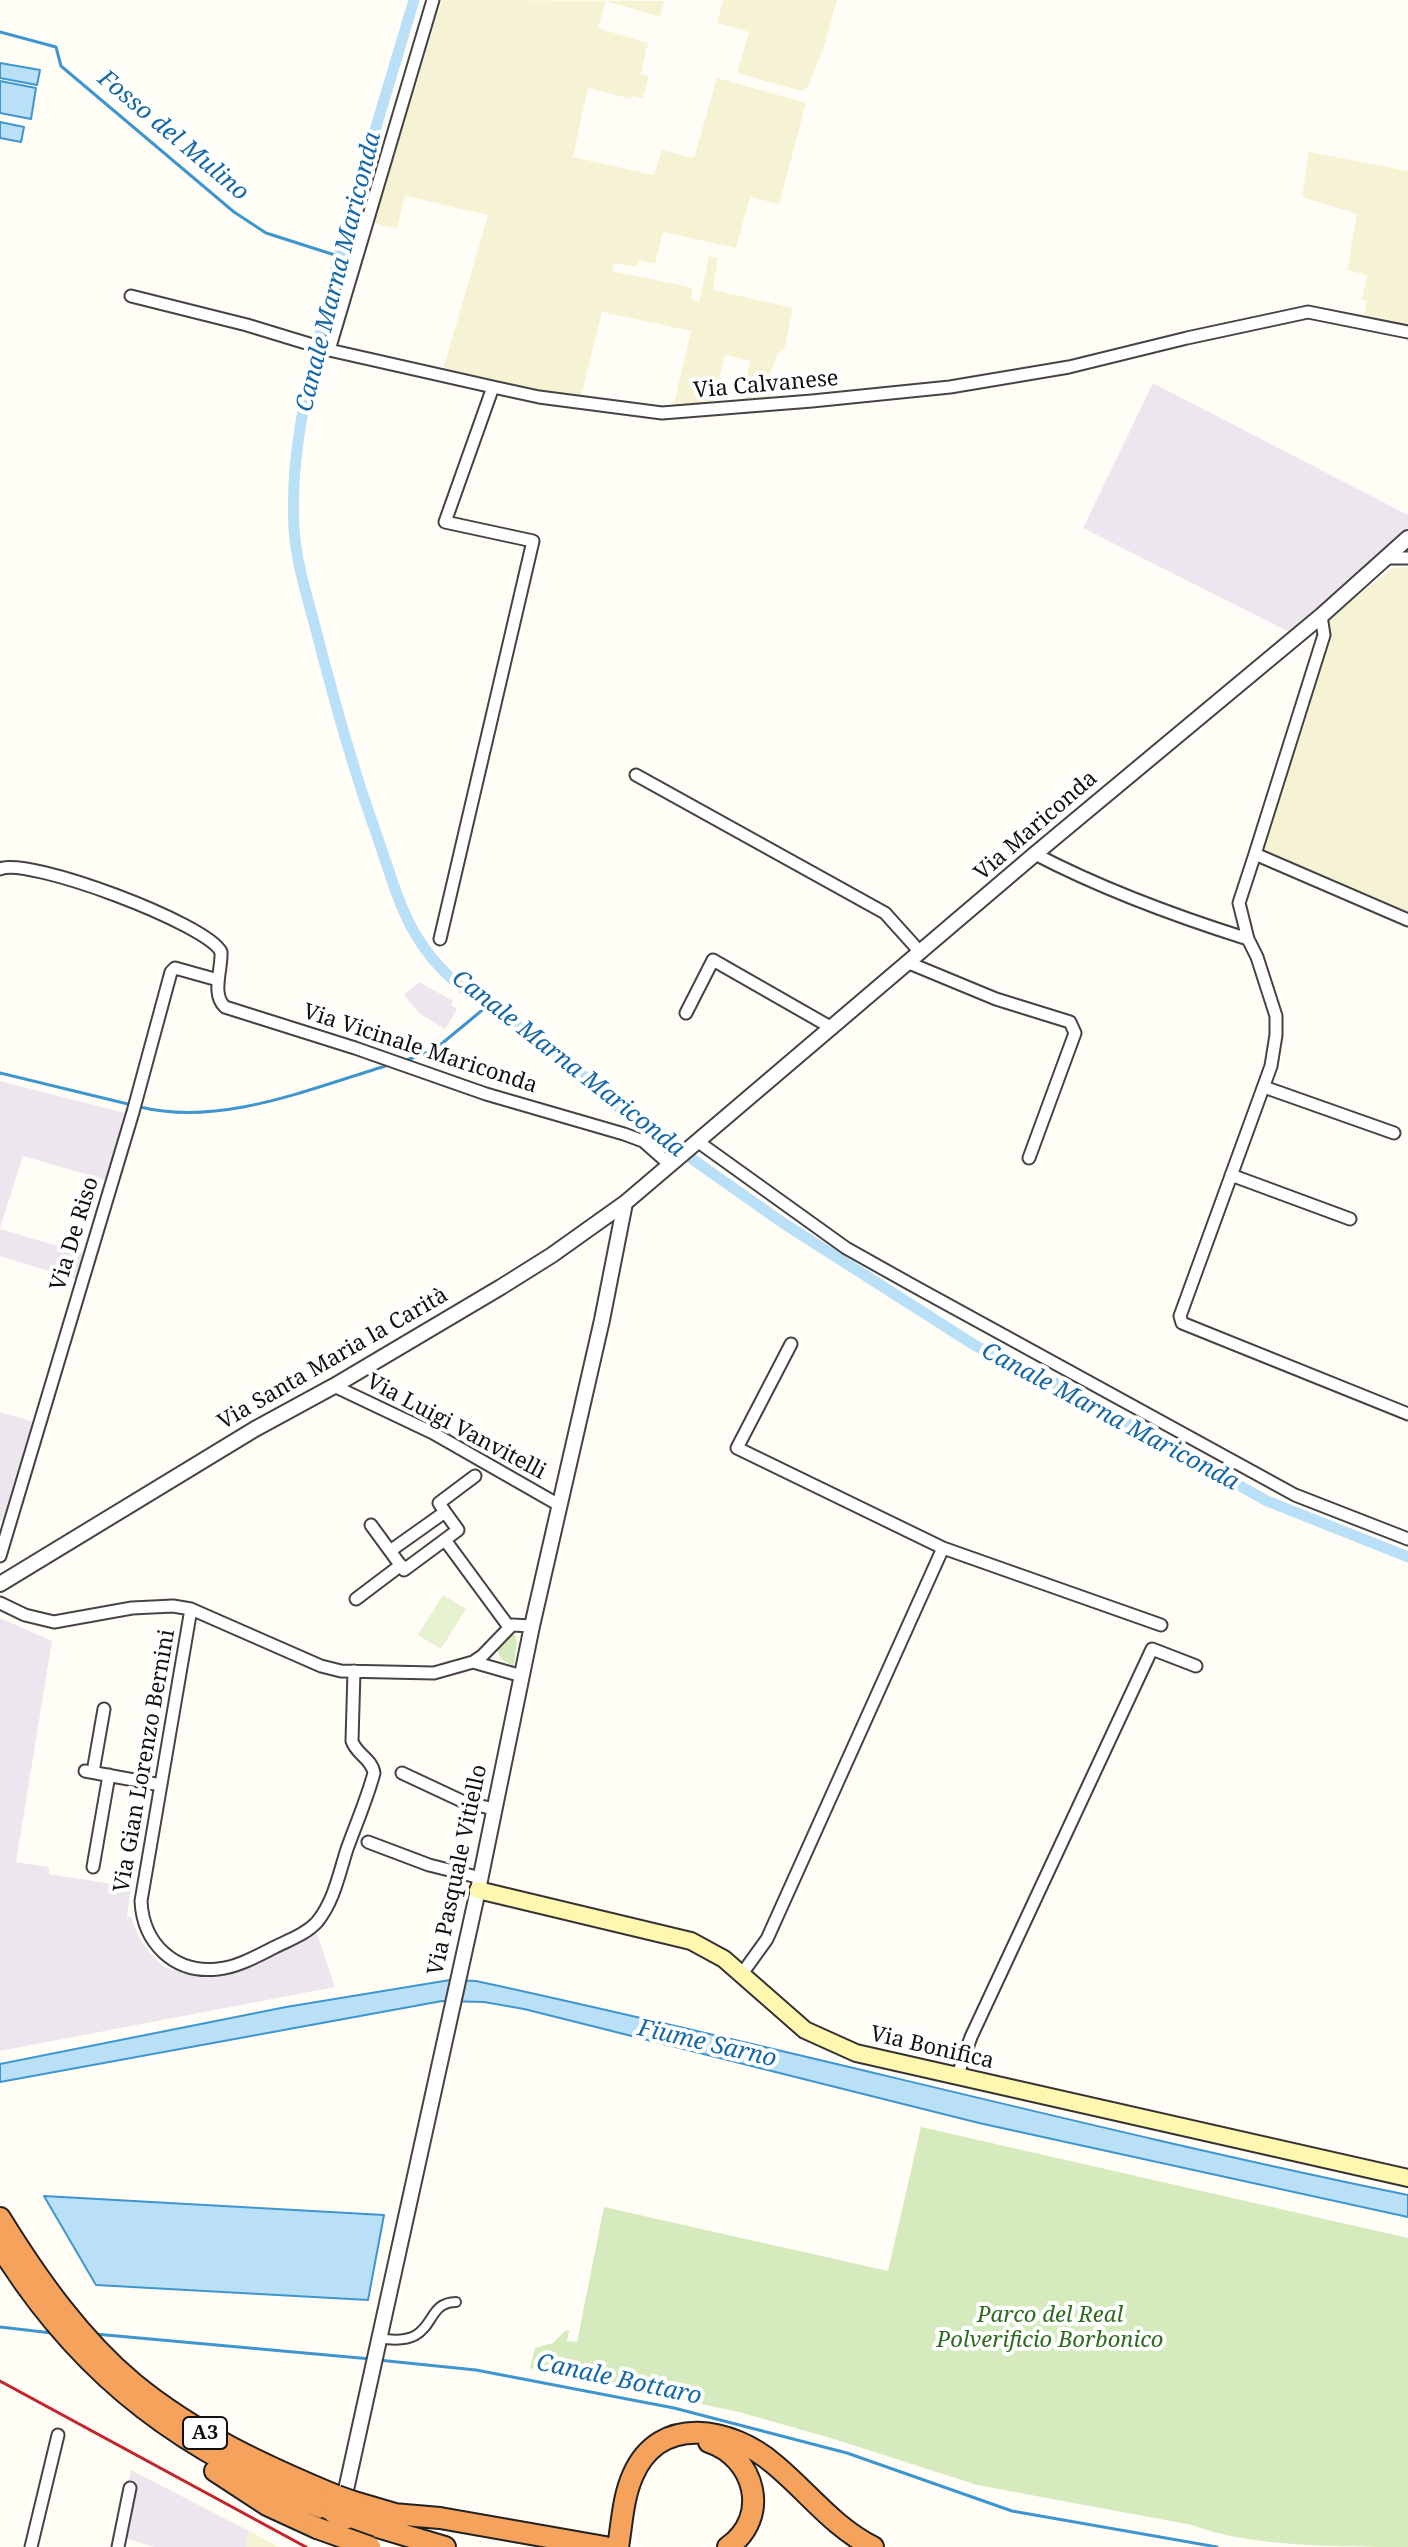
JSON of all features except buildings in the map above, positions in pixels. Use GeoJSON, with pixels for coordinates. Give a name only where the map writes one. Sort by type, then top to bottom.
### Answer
{"type":"FeatureCollection","features":[{"type":"Feature","properties":{"kind":"highway","name":"A3"},"geometry":{"type":"LineString","coordinates":[[0,2218],[35,2273],[70,2338],[109,2381],[168,2429],[211,2456],[275,2489],[342,2507],[445,2547]]}},
{"type":"Feature","properties":{"kind":"highway","name":"A3"},"geometry":{"type":"LineString","coordinates":[[0,2246],[57,2313],[133,2383],[190,2425],[342,2507],[393,2514],[458,2531],[543,2547]]}},
{"type":"Feature","properties":{"kind":"highway"},"geometry":{"type":"LineString","coordinates":[[133,2401],[179,2444],[267,2505],[317,2528],[370,2547]]}},
{"type":"Feature","properties":{"kind":"highway"},"geometry":{"type":"LineString","coordinates":[[619,2545],[626,2492],[643,2456],[662,2440],[697,2432],[734,2440],[761,2454],[830,2518],[873,2547]]}},
{"type":"Feature","properties":{"kind":"highway"},"geometry":{"type":"LineString","coordinates":[[619,2545],[635,2493],[648,2464],[655,2455],[673,2444],[698,2440],[726,2450],[739,2460],[753,2485],[751,2517],[744,2531],[728,2547]]}},
{"type":"Feature","properties":{"kind":"highway"},"geometry":{"type":"LineString","coordinates":[[393,2514],[440,2518],[619,2545]]}},
{"type":"Feature","properties":{"kind":"main road","name":"Via Bonifica"},"geometry":{"type":"LineString","coordinates":[[479,1884],[691,1941],[714,1953],[786,2016],[818,2038],[856,2053],[1408,2178]]}},
{"type":"Feature","properties":{"kind":"street"},"geometry":{"type":"LineString","coordinates":[[327,349],[433,0]]}},
{"type":"Feature","properties":{"kind":"street","name":"Via Calvanese"},"geometry":{"type":"LineString","coordinates":[[131,296],[327,349],[493,387],[539,397],[662,413],[950,387],[1069,367],[1308,312],[1408,332]]}},
{"type":"Feature","properties":{"kind":"street"},"geometry":{"type":"LineString","coordinates":[[440,939],[533,541],[445,522],[493,387]]}},
{"type":"Feature","properties":{"kind":"street","name":"Via Mariconda"},"geometry":{"type":"LineString","coordinates":[[673,1161],[1321,616],[1408,538]]}},
{"type":"Feature","properties":{"kind":"street"},"geometry":{"type":"LineString","coordinates":[[1387,558],[1408,558]]}},
{"type":"Feature","properties":{"kind":"street"},"geometry":{"type":"LineString","coordinates":[[1321,616],[1324,635],[1239,903],[1248,939],[1276,1016],[1271,1066],[1180,1316],[1182,1323],[1408,1414]]}},
{"type":"Feature","properties":{"kind":"street"},"geometry":{"type":"LineString","coordinates":[[636,775],[885,913],[915,958],[996,999],[1070,1022],[1075,1033],[1029,1158]]}},
{"type":"Feature","properties":{"kind":"street"},"geometry":{"type":"LineString","coordinates":[[1035,854],[1082,877],[1193,922],[1248,939]]}},
{"type":"Feature","properties":{"kind":"street"},"geometry":{"type":"LineString","coordinates":[[1255,854],[1408,920]]}},
{"type":"Feature","properties":{"kind":"street"},"geometry":{"type":"LineString","coordinates":[[0,869],[16,866],[30,869],[107,892],[165,915],[216,943],[221,952],[218,980]]}},
{"type":"Feature","properties":{"kind":"street"},"geometry":{"type":"LineString","coordinates":[[686,1013],[713,960],[832,1028]]}},
{"type":"Feature","properties":{"kind":"street","name":"Via De Riso"},"geometry":{"type":"LineString","coordinates":[[0,1556],[135,1106],[171,972],[175,968],[182,969],[218,980]]}},
{"type":"Feature","properties":{"kind":"street","name":"Via Vicinale Mariconda"},"geometry":{"type":"LineString","coordinates":[[218,980],[220,1004],[225,1007],[486,1094],[624,1134],[643,1141],[673,1161]]}},
{"type":"Feature","properties":{"kind":"street"},"geometry":{"type":"LineString","coordinates":[[1264,1087],[1394,1133]]}},
{"type":"Feature","properties":{"kind":"street"},"geometry":{"type":"LineString","coordinates":[[694,1144],[846,1248],[899,1278],[1295,1495],[1408,1539]]}},
{"type":"Feature","properties":{"kind":"street","name":"Via Santa Maria la Carità"},"geometry":{"type":"LineString","coordinates":[[0,1584],[255,1429],[514,1279],[625,1203],[673,1161]]}},
{"type":"Feature","properties":{"kind":"street"},"geometry":{"type":"LineString","coordinates":[[1231,1175],[1350,1219]]}},
{"type":"Feature","properties":{"kind":"street","name":"Via Pasquale Vitiello"},"geometry":{"type":"LineString","coordinates":[[333,2547],[625,1203]]}},
{"type":"Feature","properties":{"kind":"street"},"geometry":{"type":"LineString","coordinates":[[791,1344],[737,1448],[943,1548],[1161,1625]]}},
{"type":"Feature","properties":{"kind":"street","name":"Via Luigi Vanvitelli"},"geometry":{"type":"LineString","coordinates":[[334,1386],[433,1433],[559,1505]]}},
{"type":"Feature","properties":{"kind":"street"},"geometry":{"type":"LineString","coordinates":[[371,1525],[404,1570],[458,1530],[439,1503],[475,1476]]}},
{"type":"Feature","properties":{"kind":"street"},"geometry":{"type":"LineString","coordinates":[[390,1551],[445,1512]]}},
{"type":"Feature","properties":{"kind":"street"},"geometry":{"type":"LineString","coordinates":[[445,1540],[509,1627],[517,1624],[532,1626]]}},
{"type":"Feature","properties":{"kind":"street"},"geometry":{"type":"LineString","coordinates":[[741,1975],[767,1939],[943,1548]]}},
{"type":"Feature","properties":{"kind":"street"},"geometry":{"type":"LineString","coordinates":[[356,1599],[401,1565]]}},
{"type":"Feature","properties":{"kind":"street","name":"Via Gian Lorenzo Bernini"},"geometry":{"type":"LineString","coordinates":[[0,1603],[25,1615],[54,1622],[132,1608],[173,1606],[191,1609],[321,1666],[354,1671],[434,1673],[473,1662],[495,1644],[509,1627]]}},
{"type":"Feature","properties":{"kind":"street","name":"Via Gian Lorenzo Bernini"},"geometry":{"type":"LineString","coordinates":[[191,1609],[141,1901],[143,1924],[148,1935],[163,1954],[185,1965],[221,1969],[260,1955],[315,1924],[334,1892],[374,1773],[371,1764],[352,1741],[354,1671]]}},
{"type":"Feature","properties":{"kind":"street"},"geometry":{"type":"LineString","coordinates":[[495,1644],[494,1658],[505,1670]]}},
{"type":"Feature","properties":{"kind":"street"},"geometry":{"type":"LineString","coordinates":[[957,2077],[971,2037],[1152,1649],[1196,1666]]}},
{"type":"Feature","properties":{"kind":"street","name":"Via Gian Lorenzo Bernini"},"geometry":{"type":"LineString","coordinates":[[473,1662],[522,1676]]}},
{"type":"Feature","properties":{"kind":"street"},"geometry":{"type":"LineString","coordinates":[[104,1709],[89,1772],[161,1785]]}},
{"type":"Feature","properties":{"kind":"street"},"geometry":{"type":"LineString","coordinates":[[402,1773],[464,1802],[494,1809]]}},
{"type":"Feature","properties":{"kind":"street"},"geometry":{"type":"LineString","coordinates":[[93,1867],[109,1775]]}},
{"type":"Feature","properties":{"kind":"street"},"geometry":{"type":"LineString","coordinates":[[368,1842],[479,1884]]}},
{"type":"Feature","properties":{"kind":"street"},"geometry":{"type":"LineString","coordinates":[[378,2343],[404,2341],[417,2336],[443,2305],[456,2302]]}},
{"type":"Feature","properties":{"kind":"street"},"geometry":{"type":"LineString","coordinates":[[31,2547],[58,2435]]}},
{"type":"Feature","properties":{"kind":"street"},"geometry":{"type":"LineString","coordinates":[[118,2547],[130,2488]]}},
{"type":"Feature","properties":{"kind":"shaded area"},"geometry":{"type":"Polygon","coordinates":[[[442,0],[664,1],[660,17],[606,1],[598,28],[648,43],[641,74],[649,76],[643,98],[632,96],[631,99],[588,88],[573,157],[654,175],[662,150],[694,158],[717,78],[806,103],[779,204],[750,197],[736,248],[663,232],[655,264],[639,260],[636,267],[614,263],[612,271],[693,288],[691,300],[699,302],[709,256],[718,258],[713,290],[793,308],[784,350],[778,353],[770,376],[771,400],[742,403],[750,361],[725,355],[713,404],[673,408],[691,331],[602,312],[580,401],[442,373],[488,215],[405,196],[397,229],[374,223],[442,0]]]}},
{"type":"Feature","properties":{"kind":"shaded area"},"geometry":{"type":"Polygon","coordinates":[[[723,0],[837,0],[824,47],[808,87],[801,91],[737,73],[749,32],[717,23],[723,0]]]}},
{"type":"Feature","properties":{"kind":"shaded area"},"geometry":{"type":"Polygon","coordinates":[[[1309,152],[1408,171],[1408,329],[1363,319],[1367,301],[1362,299],[1367,275],[1347,270],[1357,214],[1302,197],[1309,152]]]}},
{"type":"Feature","properties":{"kind":"shaded area"},"geometry":{"type":"Polygon","coordinates":[[[1153,383],[1408,515],[1408,531],[1289,632],[1083,528],[1153,383]]]}},
{"type":"Feature","properties":{"kind":"shaded area"},"geometry":{"type":"Polygon","coordinates":[[[1408,567],[1408,918],[1259,854],[1330,619],[1392,568],[1408,567]]]}},
{"type":"Feature","properties":{"kind":"shaded area"},"geometry":{"type":"Polygon","coordinates":[[[419,982],[453,1001],[451,1005],[457,1009],[445,1029],[419,1013],[404,995],[419,982]]]}},
{"type":"Feature","properties":{"kind":"shaded area"},"geometry":{"type":"Polygon","coordinates":[[[0,1081],[129,1114],[109,1181],[23,1156],[0,1228],[0,1081]]]}},
{"type":"Feature","properties":{"kind":"shaded area"},"geometry":{"type":"Polygon","coordinates":[[[0,1229],[85,1254],[78,1280],[0,1256],[0,1229]]]}},
{"type":"Feature","properties":{"kind":"shaded area"},"geometry":{"type":"Polygon","coordinates":[[[0,1412],[34,1422],[5,1522],[0,1520],[0,1412]]]}},
{"type":"Feature","properties":{"kind":"shaded area"},"geometry":{"type":"Polygon","coordinates":[[[0,1618],[52,1641],[16,1862],[49,1867],[49,1874],[131,1887],[127,1917],[131,1917],[149,1952],[164,1967],[194,1976],[215,1977],[259,1964],[317,1933],[335,1987],[0,2051],[0,1618]]]}},
{"type":"Feature","properties":{"kind":"shaded area"},"geometry":{"type":"Polygon","coordinates":[[[131,2470],[249,2531],[246,2547],[154,2547],[115,2535],[131,2470]]]}},
{"type":"Feature","properties":{"kind":"shaded area"},"geometry":{"type":"Polygon","coordinates":[[[249,2531],[279,2547],[246,2547],[249,2531]]]}},
{"type":"Feature","properties":{"kind":"green space"},"geometry":{"type":"Polygon","coordinates":[[[443,1595],[466,1609],[441,1649],[418,1635],[443,1595]]]}},
{"type":"Feature","properties":{"kind":"green space"},"geometry":{"type":"Polygon","coordinates":[[[510,1634],[515,1635],[517,1641],[514,1666],[502,1659],[498,1650],[510,1634]]]}},
{"type":"Feature","properties":{"kind":"green space","name":"Parco del Real Polverificio Borbonico"},"geometry":{"type":"Polygon","coordinates":[[[921,2127],[1408,2238],[1408,2547],[1297,2544],[1240,2538],[1192,2525],[977,2485],[739,2412],[530,2368],[535,2348],[553,2343],[566,2330],[569,2331],[567,2341],[577,2342],[604,2207],[888,2271],[921,2127]]]}},
{"type":"Feature","properties":{"kind":"water"},"geometry":{"type":"Polygon","coordinates":[[[0,63],[40,70],[37,85],[0,78],[0,63]]]}},
{"type":"Feature","properties":{"kind":"water"},"geometry":{"type":"Polygon","coordinates":[[[0,81],[36,88],[31,119],[0,113],[0,81]]]}},
{"type":"Feature","properties":{"kind":"water"},"geometry":{"type":"Polygon","coordinates":[[[0,122],[24,127],[21,142],[0,138],[0,122]]]}},
{"type":"Feature","properties":{"kind":"water","name":"Fiume Sarno"},"geometry":{"type":"Polygon","coordinates":[[[450,1980],[476,1981],[593,2007],[1174,2144],[1408,2195],[1408,2217],[979,2123],[524,2009],[484,2002],[442,2001],[0,2082],[0,2064],[286,2007],[450,1980]]]}},
{"type":"Feature","properties":{"kind":"water"},"geometry":{"type":"Polygon","coordinates":[[[44,2196],[384,2215],[368,2300],[96,2285],[44,2196]]]}},
{"type":"Feature","properties":{"kind":"waterway","name":"Canale Marna Mariconda"},"geometry":{"type":"LineString","coordinates":[[414,0],[354,203],[322,325],[300,425],[293,502],[300,568],[337,708],[390,875],[415,934],[442,969],[460,986],[584,1076],[607,1099],[783,1223],[976,1346],[1061,1386],[1267,1501],[1408,1557]]}},
{"type":"Feature","properties":{"kind":"waterway","name":"Fosso del Mulino"},"geometry":{"type":"LineString","coordinates":[[0,32],[56,47],[61,66],[234,212],[266,233],[338,256]]}},
{"type":"Feature","properties":{"kind":"waterway"},"geometry":{"type":"LineString","coordinates":[[404,1061],[434,1050],[486,1007]]}},
{"type":"Feature","properties":{"kind":"waterway"},"geometry":{"type":"LineString","coordinates":[[140,1107],[171,1112],[234,1109],[298,1094],[389,1065]]}},
{"type":"Feature","properties":{"kind":"waterway"},"geometry":{"type":"LineString","coordinates":[[0,1073],[132,1105]]}},
{"type":"Feature","properties":{"kind":"waterway","name":"Canale Bottaro"},"geometry":{"type":"LineString","coordinates":[[0,2327],[52,2333]]}},
{"type":"Feature","properties":{"kind":"waterway","name":"Canale Bottaro"},"geometry":{"type":"LineString","coordinates":[[95,2334],[371,2359]]}},
{"type":"Feature","properties":{"kind":"waterway","name":"Canale Bottaro"},"geometry":{"type":"LineString","coordinates":[[378,2360],[476,2370],[674,2408],[847,2453],[1012,2511],[1217,2547]]}},
{"type":"Feature","properties":{"kind":"railway"},"geometry":{"type":"LineString","coordinates":[[0,2381],[306,2547]]}}]}
